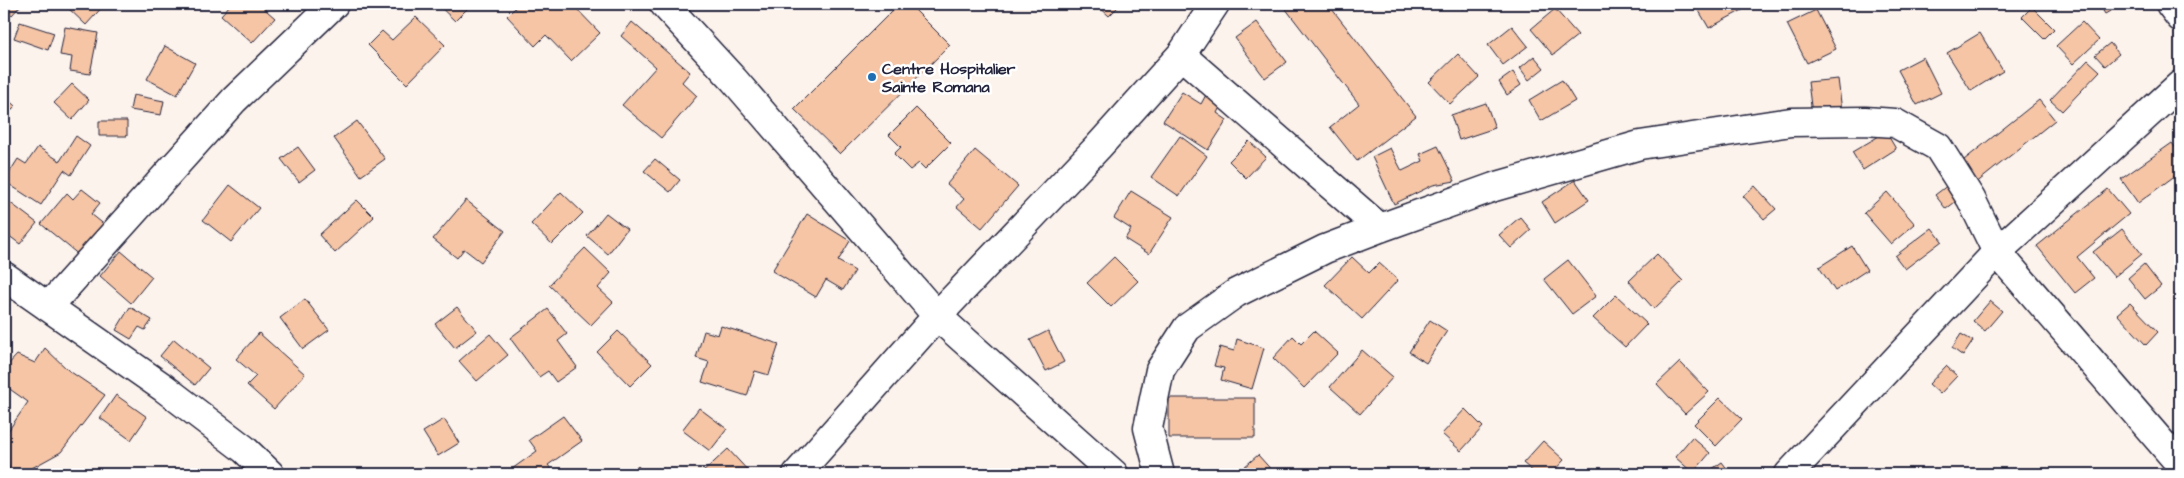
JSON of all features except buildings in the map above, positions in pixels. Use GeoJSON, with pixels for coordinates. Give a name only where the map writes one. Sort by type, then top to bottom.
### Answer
{"type":"FeatureCollection","features":[{"type":"Feature","properties":{"kind":"street"},"geometry":{"type":"LineString","coordinates":[[48,307],[234,100],[334,4]]}},
{"type":"Feature","properties":{"kind":"street"},"geometry":{"type":"LineString","coordinates":[[664,4],[734,80],[937,316],[1114,474]]}},
{"type":"Feature","properties":{"kind":"street"},"geometry":{"type":"LineString","coordinates":[[797,474],[937,316],[1098,148],[1182,55],[1215,4]]}},
{"type":"Feature","properties":{"kind":"street"},"geometry":{"type":"LineString","coordinates":[[2170,4],[2180,17]]}},
{"type":"Feature","properties":{"kind":"street"},"geometry":{"type":"LineString","coordinates":[[1182,55],[1380,228]]}},
{"type":"Feature","properties":{"kind":"street"},"geometry":{"type":"LineString","coordinates":[[1789,474],[1997,252],[2180,85]]}},
{"type":"Feature","properties":{"kind":"street"},"geometry":{"type":"LineString","coordinates":[[1160,474],[1148,428],[1160,370],[1187,328],[1236,293],[1325,249],[1380,228],[1494,187],[1640,145],[1791,122],[1865,121],[1896,123],[1938,147],[1971,199],[1997,252],[2180,464]]}},
{"type":"Feature","properties":{"kind":"street"},"geometry":{"type":"LineString","coordinates":[[4,276],[164,388],[244,449],[270,474]]}},
{"type":"Feature","properties":{"kind":"place","name":"Centre Hospitalier Sainte Romana"},"geometry":{"type":"Point","coordinates":[872,77]}}]}
